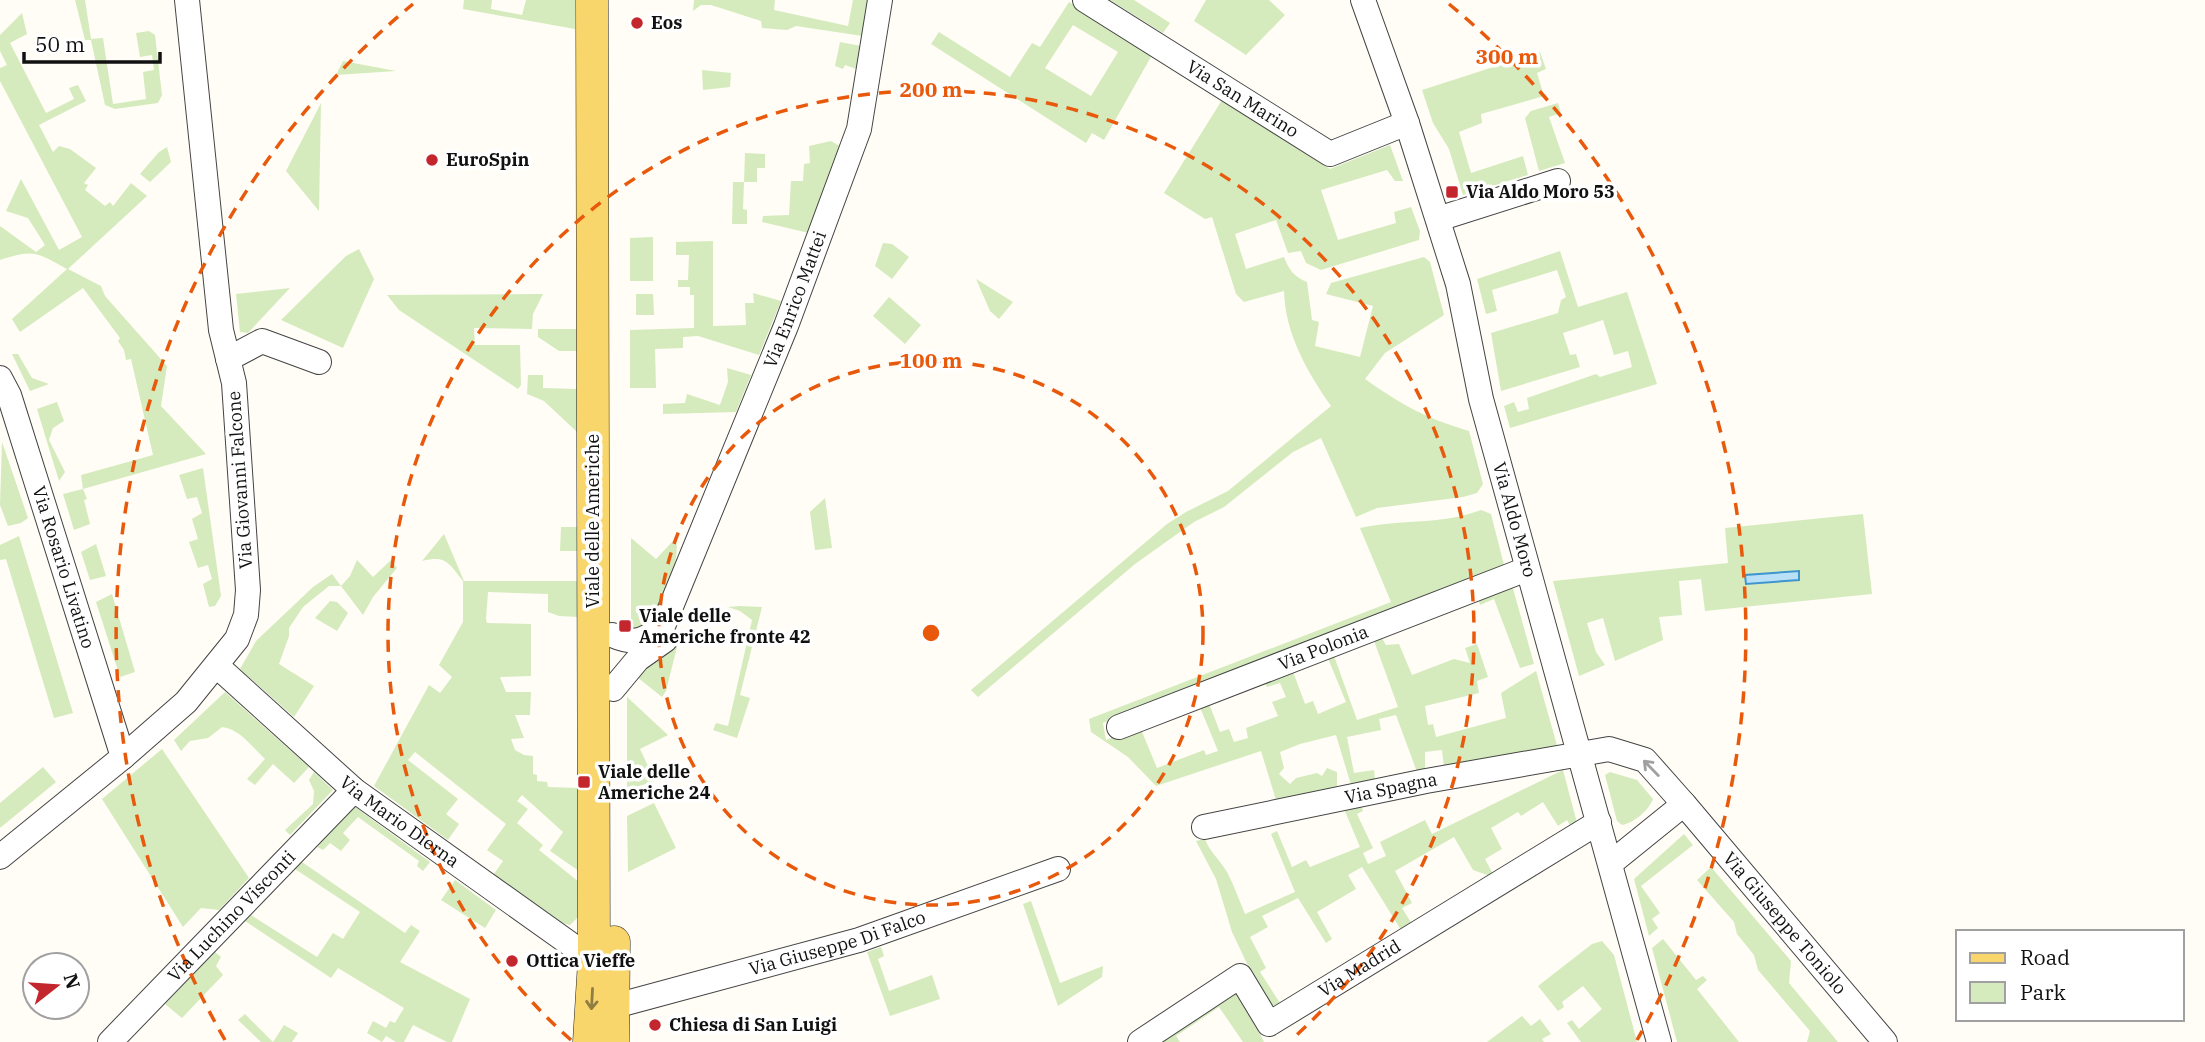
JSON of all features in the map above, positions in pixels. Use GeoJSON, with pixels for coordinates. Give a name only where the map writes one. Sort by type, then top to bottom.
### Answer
{"type":"FeatureCollection","features":[{"type":"Feature","properties":{"kind":"main road","name":"Viale delle Americhe"},"geometry":{"type":"LineString","coordinates":[[589,1042],[594,961],[592,0]]}},
{"type":"Feature","properties":{"kind":"main road","name":"Viale delle Americhe"},"geometry":{"type":"LineString","coordinates":[[611,0],[613,1042]]}},
{"type":"Feature","properties":{"kind":"street","name":"Via Giovanni Falcone"},"geometry":{"type":"LineString","coordinates":[[0,857],[186,702],[237,639],[246,615],[248,590],[234,383],[221,330],[187,0]]}},
{"type":"Feature","properties":{"kind":"street","name":"Via Enrico Mattei"},"geometry":{"type":"LineString","coordinates":[[612,635],[627,641],[637,641],[650,636],[663,626],[786,326],[859,129],[880,0]]}},
{"type":"Feature","properties":{"kind":"street","name":"Via San Marino"},"geometry":{"type":"LineString","coordinates":[[1085,0],[1330,154],[1407,123]]}},
{"type":"Feature","properties":{"kind":"street","name":"Via Aldo Moro"},"geometry":{"type":"LineString","coordinates":[[1363,0],[1407,123],[1458,284],[1481,399],[1660,1042]]}},
{"type":"Feature","properties":{"kind":"street"},"geometry":{"type":"LineString","coordinates":[[1438,219],[1559,180]]}},
{"type":"Feature","properties":{"kind":"street"},"geometry":{"type":"LineString","coordinates":[[228,359],[262,341],[319,362]]}},
{"type":"Feature","properties":{"kind":"street","name":"Via Rosario Livatino"},"geometry":{"type":"LineString","coordinates":[[3,390],[123,757]]}},
{"type":"Feature","properties":{"kind":"street","name":"Via Polonia"},"geometry":{"type":"LineString","coordinates":[[1119,727],[1527,569]]}},
{"type":"Feature","properties":{"kind":"street"},"geometry":{"type":"LineString","coordinates":[[613,689],[638,659],[665,640],[679,613],[678,589]]}},
{"type":"Feature","properties":{"kind":"street","name":"Via Mario Dierna"},"geometry":{"type":"LineString","coordinates":[[217,666],[354,790],[594,961]]}},
{"type":"Feature","properties":{"kind":"street","name":"Via Spagna"},"geometry":{"type":"LineString","coordinates":[[1203,827],[1426,781],[1609,748],[1644,760],[1684,804]]}},
{"type":"Feature","properties":{"kind":"street","name":"Via Luchino Visconti"},"geometry":{"type":"LineString","coordinates":[[110,1042],[354,790]]}},
{"type":"Feature","properties":{"kind":"street"},"geometry":{"type":"LineString","coordinates":[[1611,863],[1684,804]]}},
{"type":"Feature","properties":{"kind":"street","name":"Via Giuseppe Toniolo"},"geometry":{"type":"LineString","coordinates":[[1684,804],[1885,1042]]}},
{"type":"Feature","properties":{"kind":"street","name":"Via Madrid"},"geometry":{"type":"LineString","coordinates":[[1140,1042],[1240,975],[1269,1024],[1599,822]]}},
{"type":"Feature","properties":{"kind":"street","name":"Via Giuseppe Di Falco"},"geometry":{"type":"LineString","coordinates":[[615,1006],[859,940],[1058,869]]}},
{"type":"Feature","properties":{"kind":"green space"},"geometry":{"type":"Polygon","coordinates":[[[75,0],[85,0],[91,39],[103,38],[113,104],[146,99],[143,72],[154,70],[152,55],[140,57],[136,33],[149,31],[155,35],[162,95],[158,103],[115,109],[105,105],[91,40],[85,40],[75,0]]]}},
{"type":"Feature","properties":{"kind":"green space"},"geometry":{"type":"Polygon","coordinates":[[[464,0],[492,0],[491,9],[522,15],[526,0],[575,0],[575,29],[463,9],[464,0]]]}},
{"type":"Feature","properties":{"kind":"green space"},"geometry":{"type":"Polygon","coordinates":[[[694,0],[775,0],[774,10],[848,26],[853,0],[874,0],[869,37],[796,26],[787,30],[762,28],[761,21],[711,5],[701,5],[693,11],[694,0]]]}},
{"type":"Feature","properties":{"kind":"green space"},"geometry":{"type":"Polygon","coordinates":[[[1110,0],[1134,0],[1170,23],[1163,33],[1110,0]]]}},
{"type":"Feature","properties":{"kind":"green space"},"geometry":{"type":"Polygon","coordinates":[[[1206,0],[1269,0],[1285,15],[1246,55],[1194,21],[1206,0]]]}},
{"type":"Feature","properties":{"kind":"green space"},"geometry":{"type":"Polygon","coordinates":[[[1069,2],[1152,55],[1104,140],[1092,133],[1086,143],[931,44],[939,32],[1010,77],[1032,43],[1040,47],[1069,2]],[[1073,25],[1045,68],[1091,96],[1118,52],[1073,25]]]}},
{"type":"Feature","properties":{"kind":"green space"},"geometry":{"type":"Polygon","coordinates":[[[22,13],[27,34],[10,43],[46,113],[74,99],[69,88],[78,85],[86,101],[39,125],[53,152],[59,146],[70,149],[96,168],[84,183],[88,185],[85,190],[105,206],[110,202],[113,206],[131,183],[147,196],[68,269],[101,286],[105,296],[167,366],[161,406],[206,454],[83,489],[81,475],[153,455],[131,359],[126,360],[118,341],[120,338],[83,288],[20,332],[12,319],[67,269],[35,254],[20,254],[0,260],[0,226],[36,252],[45,245],[28,218],[6,211],[21,179],[59,250],[82,237],[0,81],[0,68],[7,65],[0,51],[0,35],[22,13]]]}},
{"type":"Feature","properties":{"kind":"green space"},"geometry":{"type":"Polygon","coordinates":[[[840,42],[861,46],[856,69],[845,65],[843,69],[835,66],[840,42]]]}},
{"type":"Feature","properties":{"kind":"green space"},"geometry":{"type":"Polygon","coordinates":[[[1540,52],[1546,69],[1537,73],[1544,96],[1481,114],[1482,123],[1459,132],[1471,173],[1523,156],[1528,175],[1463,195],[1449,149],[1433,123],[1422,90],[1540,52]]]}},
{"type":"Feature","properties":{"kind":"green space"},"geometry":{"type":"Polygon","coordinates":[[[343,61],[396,71],[336,75],[343,61]]]}},
{"type":"Feature","properties":{"kind":"green space"},"geometry":{"type":"Polygon","coordinates":[[[702,70],[731,73],[730,87],[703,90],[702,70]]]}},
{"type":"Feature","properties":{"kind":"green space"},"geometry":{"type":"Polygon","coordinates":[[[1222,100],[1330,169],[1390,145],[1403,181],[1395,181],[1387,170],[1321,190],[1338,240],[1396,223],[1394,212],[1411,207],[1420,231],[1419,240],[1321,270],[1306,263],[1301,251],[1288,253],[1276,220],[1235,234],[1246,269],[1284,257],[1293,272],[1307,282],[1312,320],[1319,322],[1315,346],[1360,357],[1373,306],[1326,294],[1331,283],[1424,257],[1430,262],[1444,315],[1385,353],[1365,379],[1414,410],[1469,431],[1483,484],[1477,493],[1463,497],[1377,508],[1356,517],[1321,438],[1293,452],[1224,507],[1194,522],[1135,564],[978,697],[971,690],[1167,524],[1228,491],[1331,406],[1299,352],[1288,322],[1284,291],[1244,302],[1236,294],[1212,217],[1205,219],[1164,193],[1222,100]]]}},
{"type":"Feature","properties":{"kind":"green space"},"geometry":{"type":"Polygon","coordinates":[[[321,103],[319,211],[286,171],[321,103]]]}},
{"type":"Feature","properties":{"kind":"green space"},"geometry":{"type":"Polygon","coordinates":[[[1558,103],[1561,113],[1549,117],[1565,163],[1539,171],[1525,118],[1531,111],[1558,103]]]}},
{"type":"Feature","properties":{"kind":"green space"},"geometry":{"type":"Polygon","coordinates":[[[831,141],[843,148],[809,233],[762,222],[763,216],[789,215],[791,181],[803,181],[804,164],[810,163],[809,146],[831,141]]]}},
{"type":"Feature","properties":{"kind":"green space"},"geometry":{"type":"Polygon","coordinates":[[[167,147],[171,162],[150,182],[140,174],[159,152],[167,147]]]}},
{"type":"Feature","properties":{"kind":"green space"},"geometry":{"type":"Polygon","coordinates":[[[745,153],[765,154],[765,168],[757,168],[757,182],[744,182],[745,153]]]}},
{"type":"Feature","properties":{"kind":"green space"},"geometry":{"type":"Polygon","coordinates":[[[733,182],[744,182],[743,209],[747,210],[747,224],[732,224],[733,182]]]}},
{"type":"Feature","properties":{"kind":"green space"},"geometry":{"type":"Polygon","coordinates":[[[653,237],[653,281],[630,281],[630,238],[653,237]]]}},
{"type":"Feature","properties":{"kind":"green space"},"geometry":{"type":"Polygon","coordinates":[[[713,241],[713,326],[746,325],[745,303],[754,303],[753,293],[781,301],[759,355],[698,336],[683,337],[683,348],[655,349],[656,388],[630,388],[630,330],[694,328],[694,295],[690,295],[690,287],[678,287],[678,280],[688,280],[689,255],[676,255],[676,242],[713,241]]]}},
{"type":"Feature","properties":{"kind":"green space"},"geometry":{"type":"Polygon","coordinates":[[[883,243],[892,244],[909,257],[892,279],[875,266],[883,243]]]}},
{"type":"Feature","properties":{"kind":"green space"},"geometry":{"type":"Polygon","coordinates":[[[359,249],[374,279],[343,348],[281,320],[346,256],[359,249]]]}},
{"type":"Feature","properties":{"kind":"green space"},"geometry":{"type":"Polygon","coordinates":[[[1560,251],[1578,307],[1627,292],[1657,384],[1510,428],[1504,406],[1514,402],[1518,412],[1529,409],[1527,398],[1596,374],[1600,377],[1632,367],[1628,351],[1614,355],[1603,320],[1563,333],[1570,355],[1576,354],[1580,367],[1501,391],[1491,333],[1558,313],[1561,300],[1566,297],[1557,270],[1492,290],[1497,311],[1486,314],[1477,279],[1560,251]]]}},
{"type":"Feature","properties":{"kind":"green space"},"geometry":{"type":"Polygon","coordinates":[[[976,279],[1013,302],[999,319],[990,311],[976,279]]]}},
{"type":"Feature","properties":{"kind":"green space"},"geometry":{"type":"Polygon","coordinates":[[[290,288],[248,333],[240,332],[236,294],[290,288]]]}},
{"type":"Feature","properties":{"kind":"green space"},"geometry":{"type":"Polygon","coordinates":[[[543,294],[533,314],[532,329],[474,328],[475,345],[520,345],[521,385],[518,389],[399,310],[387,295],[543,294]]]}},
{"type":"Feature","properties":{"kind":"green space"},"geometry":{"type":"Polygon","coordinates":[[[636,294],[653,294],[654,315],[636,315],[636,294]]]}},
{"type":"Feature","properties":{"kind":"green space"},"geometry":{"type":"Polygon","coordinates":[[[889,297],[921,325],[905,344],[873,316],[889,297]]]}},
{"type":"Feature","properties":{"kind":"green space"},"geometry":{"type":"Polygon","coordinates":[[[538,329],[577,329],[577,351],[559,351],[538,337],[538,329]]]}},
{"type":"Feature","properties":{"kind":"green space"},"geometry":{"type":"Polygon","coordinates":[[[12,354],[18,354],[32,378],[49,384],[30,391],[12,354]]]}},
{"type":"Feature","properties":{"kind":"green space"},"geometry":{"type":"Polygon","coordinates":[[[727,368],[751,375],[736,412],[663,414],[663,404],[685,403],[687,394],[720,405],[728,382],[727,368]]]}},
{"type":"Feature","properties":{"kind":"green space"},"geometry":{"type":"Polygon","coordinates":[[[528,375],[543,375],[543,388],[577,389],[577,432],[544,401],[527,394],[528,375]]]}},
{"type":"Feature","properties":{"kind":"green space"},"geometry":{"type":"Polygon","coordinates":[[[57,402],[64,421],[53,428],[49,440],[65,472],[59,481],[37,409],[57,402]]]}},
{"type":"Feature","properties":{"kind":"green space"},"geometry":{"type":"Polygon","coordinates":[[[2,442],[28,518],[8,526],[0,505],[2,442]]]}},
{"type":"Feature","properties":{"kind":"green space"},"geometry":{"type":"Polygon","coordinates":[[[203,468],[221,596],[215,606],[209,607],[203,584],[212,579],[208,565],[198,568],[189,542],[198,539],[192,519],[202,513],[197,497],[187,499],[179,475],[203,468]]]}},
{"type":"Feature","properties":{"kind":"green space"},"geometry":{"type":"Polygon","coordinates":[[[83,489],[90,524],[74,530],[63,494],[83,489]]]}},
{"type":"Feature","properties":{"kind":"green space"},"geometry":{"type":"Polygon","coordinates":[[[825,498],[832,548],[815,550],[810,512],[825,498]]]}},
{"type":"Feature","properties":{"kind":"green space"},"geometry":{"type":"Polygon","coordinates":[[[1481,510],[1491,514],[1505,569],[1103,723],[1106,740],[1140,727],[1157,768],[1204,750],[1206,755],[1218,751],[1199,705],[1208,701],[1220,732],[1229,729],[1234,742],[1248,738],[1246,728],[1278,716],[1272,702],[1286,697],[1280,683],[1267,687],[1263,680],[1292,669],[1305,704],[1313,701],[1318,714],[1346,702],[1327,656],[1333,653],[1357,720],[1398,707],[1373,638],[1380,635],[1386,645],[1399,644],[1412,675],[1454,659],[1470,663],[1465,648],[1477,644],[1488,677],[1477,681],[1479,693],[1425,706],[1428,725],[1433,724],[1436,737],[1506,718],[1501,693],[1536,671],[1558,749],[1444,767],[1442,750],[1425,752],[1425,770],[1417,772],[1396,715],[1379,719],[1381,730],[1347,737],[1354,773],[1374,770],[1375,780],[1351,785],[1336,735],[1280,752],[1284,768],[1279,774],[1290,784],[1296,778],[1317,773],[1322,776],[1327,768],[1337,772],[1337,788],[1276,800],[1261,751],[1156,786],[1128,757],[1091,732],[1089,719],[1391,602],[1360,528],[1451,518],[1481,510]]]}},
{"type":"Feature","properties":{"kind":"green space"},"geometry":{"type":"Polygon","coordinates":[[[1863,514],[1872,594],[1705,611],[1701,579],[1679,581],[1682,615],[1659,617],[1663,640],[1615,661],[1603,618],[1587,623],[1596,652],[1605,665],[1579,676],[1553,581],[1728,563],[1725,528],[1863,514]]]}},
{"type":"Feature","properties":{"kind":"green space"},"geometry":{"type":"Polygon","coordinates":[[[561,527],[577,527],[577,551],[560,551],[561,527]]]}},
{"type":"Feature","properties":{"kind":"green space"},"geometry":{"type":"Polygon","coordinates":[[[444,534],[464,581],[578,581],[578,617],[559,616],[548,612],[548,594],[488,592],[486,619],[487,623],[531,624],[531,676],[500,677],[506,692],[531,692],[530,715],[515,715],[524,738],[511,739],[515,750],[533,756],[533,774],[537,775],[537,781],[547,782],[548,787],[579,788],[579,871],[550,851],[563,832],[522,795],[517,801],[528,809],[517,823],[543,845],[539,850],[579,882],[579,916],[570,925],[562,923],[494,874],[503,861],[487,850],[506,824],[415,752],[408,760],[458,799],[446,814],[459,824],[448,840],[374,786],[429,685],[440,693],[452,677],[439,665],[463,622],[463,581],[454,569],[442,560],[422,561],[444,534]]]}},
{"type":"Feature","properties":{"kind":"green space"},"geometry":{"type":"Polygon","coordinates":[[[19,536],[73,713],[54,718],[6,559],[0,560],[0,545],[19,536]]]}},
{"type":"Feature","properties":{"kind":"green space"},"geometry":{"type":"Polygon","coordinates":[[[631,538],[656,559],[676,541],[677,549],[673,572],[659,610],[646,626],[631,630],[631,538]]]}},
{"type":"Feature","properties":{"kind":"green space"},"geometry":{"type":"Polygon","coordinates":[[[96,544],[106,576],[90,580],[81,552],[96,544]]]}},
{"type":"Feature","properties":{"kind":"green space"},"geometry":{"type":"Polygon","coordinates":[[[357,560],[373,577],[391,560],[397,568],[373,597],[363,615],[341,586],[350,576],[357,560]]]}},
{"type":"Feature","properties":{"kind":"green space"},"geometry":{"type":"Polygon","coordinates":[[[332,574],[341,586],[329,586],[303,607],[289,628],[289,636],[279,664],[314,686],[294,717],[240,669],[256,641],[313,587],[332,574]]]}},
{"type":"Feature","properties":{"kind":"green space"},"geometry":{"type":"Polygon","coordinates":[[[1512,585],[1534,664],[1520,668],[1494,599],[1480,605],[1478,598],[1512,585]]]}},
{"type":"Feature","properties":{"kind":"green space"},"geometry":{"type":"Polygon","coordinates":[[[112,594],[135,672],[120,677],[96,602],[112,594]]]}},
{"type":"Feature","properties":{"kind":"green space"},"geometry":{"type":"Polygon","coordinates":[[[330,601],[337,602],[348,613],[337,631],[315,618],[330,601]]]}},
{"type":"Feature","properties":{"kind":"green space"},"geometry":{"type":"Polygon","coordinates":[[[728,607],[762,607],[740,695],[750,698],[737,738],[713,730],[716,723],[728,726],[752,620],[740,611],[728,607]]]}},
{"type":"Feature","properties":{"kind":"green space"},"geometry":{"type":"Polygon","coordinates":[[[679,639],[666,691],[662,697],[637,677],[652,660],[675,646],[679,639]]]}},
{"type":"Feature","properties":{"kind":"green space"},"geometry":{"type":"Polygon","coordinates":[[[225,692],[309,767],[294,783],[273,764],[255,785],[247,779],[265,759],[245,739],[228,728],[222,727],[208,738],[190,741],[181,751],[174,740],[225,692]]]}},
{"type":"Feature","properties":{"kind":"green space"},"geometry":{"type":"Polygon","coordinates":[[[627,697],[668,735],[640,749],[655,781],[627,790],[627,697]]]}},
{"type":"Feature","properties":{"kind":"green space"},"geometry":{"type":"Polygon","coordinates":[[[162,749],[249,878],[219,910],[201,908],[183,927],[102,799],[162,749]]]}},
{"type":"Feature","properties":{"kind":"green space"},"geometry":{"type":"Polygon","coordinates":[[[43,767],[56,782],[0,828],[0,803],[43,767]]]}},
{"type":"Feature","properties":{"kind":"green space"},"geometry":{"type":"Polygon","coordinates":[[[1563,770],[1577,823],[1571,827],[1567,820],[1558,826],[1543,802],[1521,816],[1518,812],[1491,828],[1502,849],[1485,859],[1493,874],[1490,876],[1473,870],[1454,837],[1395,871],[1412,903],[1402,908],[1412,924],[1401,930],[1362,867],[1348,875],[1356,889],[1317,912],[1332,939],[1326,943],[1298,898],[1262,916],[1268,927],[1250,937],[1266,968],[1260,972],[1280,1003],[1272,1006],[1266,1004],[1232,932],[1216,879],[1196,841],[1205,839],[1227,872],[1245,914],[1295,892],[1271,834],[1277,831],[1292,867],[1306,860],[1310,867],[1360,847],[1344,809],[1361,805],[1363,811],[1357,814],[1373,848],[1363,853],[1368,864],[1386,856],[1380,842],[1425,820],[1432,834],[1563,770]]]}},
{"type":"Feature","properties":{"kind":"green space"},"geometry":{"type":"Polygon","coordinates":[[[314,772],[333,790],[290,835],[285,830],[313,804],[314,791],[309,780],[314,772]]]}},
{"type":"Feature","properties":{"kind":"green space"},"geometry":{"type":"Polygon","coordinates":[[[1610,772],[1637,780],[1653,799],[1645,812],[1627,824],[1622,825],[1617,821],[1605,775],[1610,772]]]}},
{"type":"Feature","properties":{"kind":"green space"},"geometry":{"type":"Polygon","coordinates":[[[654,803],[676,848],[628,872],[627,816],[654,803]]]}},
{"type":"Feature","properties":{"kind":"green space"},"geometry":{"type":"Polygon","coordinates":[[[355,807],[430,862],[423,871],[417,866],[419,861],[358,817],[343,833],[350,840],[341,851],[330,843],[323,850],[317,847],[355,807]]]}},
{"type":"Feature","properties":{"kind":"green space"},"geometry":{"type":"Polygon","coordinates":[[[1684,834],[1693,845],[1641,886],[1660,913],[1652,919],[1658,928],[1649,936],[1634,879],[1684,834]]]}},
{"type":"Feature","properties":{"kind":"green space"},"geometry":{"type":"Polygon","coordinates":[[[302,862],[405,933],[411,925],[420,931],[400,962],[470,999],[452,1042],[413,1025],[404,1042],[396,1042],[386,1036],[382,1042],[367,1033],[373,1021],[386,1028],[390,1021],[395,1023],[404,1008],[338,968],[331,978],[245,921],[251,915],[317,957],[333,933],[343,939],[360,912],[295,869],[302,862]]]}},
{"type":"Feature","properties":{"kind":"green space"},"geometry":{"type":"Polygon","coordinates":[[[1711,867],[1791,961],[1789,983],[1838,1042],[1807,1042],[1810,1031],[1758,970],[1754,955],[1737,934],[1734,922],[1697,880],[1711,867]]]}},
{"type":"Feature","properties":{"kind":"green space"},"geometry":{"type":"Polygon","coordinates":[[[455,880],[496,910],[485,928],[441,900],[455,880]]]}},
{"type":"Feature","properties":{"kind":"green space"},"geometry":{"type":"Polygon","coordinates":[[[1031,901],[1060,983],[1103,966],[1102,977],[1058,1006],[1023,904],[1031,901]]]}},
{"type":"Feature","properties":{"kind":"green space"},"geometry":{"type":"Polygon","coordinates":[[[1663,939],[1696,980],[1703,976],[1707,980],[1697,989],[1739,1042],[1677,1042],[1652,948],[1663,939]]]}},
{"type":"Feature","properties":{"kind":"green space"},"geometry":{"type":"Polygon","coordinates":[[[1602,941],[1614,955],[1637,1042],[1581,1042],[1567,1023],[1572,1020],[1579,1029],[1602,1009],[1583,986],[1562,1002],[1564,1007],[1558,1011],[1538,986],[1592,944],[1602,941]]]}},
{"type":"Feature","properties":{"kind":"green space"},"geometry":{"type":"Polygon","coordinates":[[[881,947],[884,956],[878,959],[889,991],[932,975],[940,999],[890,1016],[867,952],[881,947]]]}},
{"type":"Feature","properties":{"kind":"green space"},"geometry":{"type":"Polygon","coordinates":[[[215,952],[221,957],[216,966],[223,975],[182,1018],[165,1004],[215,952]]]}},
{"type":"Feature","properties":{"kind":"green space"},"geometry":{"type":"Polygon","coordinates":[[[1235,992],[1241,994],[1264,1042],[1243,1042],[1219,1007],[1176,1036],[1180,1042],[1157,1042],[1235,992]]]}},
{"type":"Feature","properties":{"kind":"green space"},"geometry":{"type":"Polygon","coordinates":[[[245,1014],[273,1042],[261,1042],[238,1020],[245,1014]]]}},
{"type":"Feature","properties":{"kind":"green space"},"geometry":{"type":"Polygon","coordinates":[[[1522,1016],[1531,1026],[1540,1019],[1551,1034],[1542,1039],[1544,1042],[1487,1042],[1522,1016]]]}},
{"type":"Feature","properties":{"kind":"green space"},"geometry":{"type":"Polygon","coordinates":[[[284,1025],[298,1033],[292,1042],[273,1042],[284,1025]]]}},
{"type":"Feature","properties":{"kind":"water"},"geometry":{"type":"Polygon","coordinates":[[[1799,571],[1799,580],[1746,584],[1745,575],[1799,571]]]}},
{"type":"Feature","properties":{"kind":"place","name":"Eos"},"geometry":{"type":"Point","coordinates":[637,23]}},
{"type":"Feature","properties":{"kind":"place","name":"EuroSpin"},"geometry":{"type":"Point","coordinates":[432,160]}},
{"type":"Feature","properties":{"kind":"place","name":"Via Aldo Moro 53"},"geometry":{"type":"Point","coordinates":[1452,192]}},
{"type":"Feature","properties":{"kind":"place","name":"Viale delle Americhe fronte 42"},"geometry":{"type":"Point","coordinates":[625,626]}},
{"type":"Feature","properties":{"kind":"place","name":"Viale delle Americhe 24"},"geometry":{"type":"Point","coordinates":[584,782]}},
{"type":"Feature","properties":{"kind":"place","name":"Ottica Vieffe"},"geometry":{"type":"Point","coordinates":[512,961]}},
{"type":"Feature","properties":{"kind":"place","name":"Chiesa di San Luigi"},"geometry":{"type":"Point","coordinates":[655,1025]}}]}
